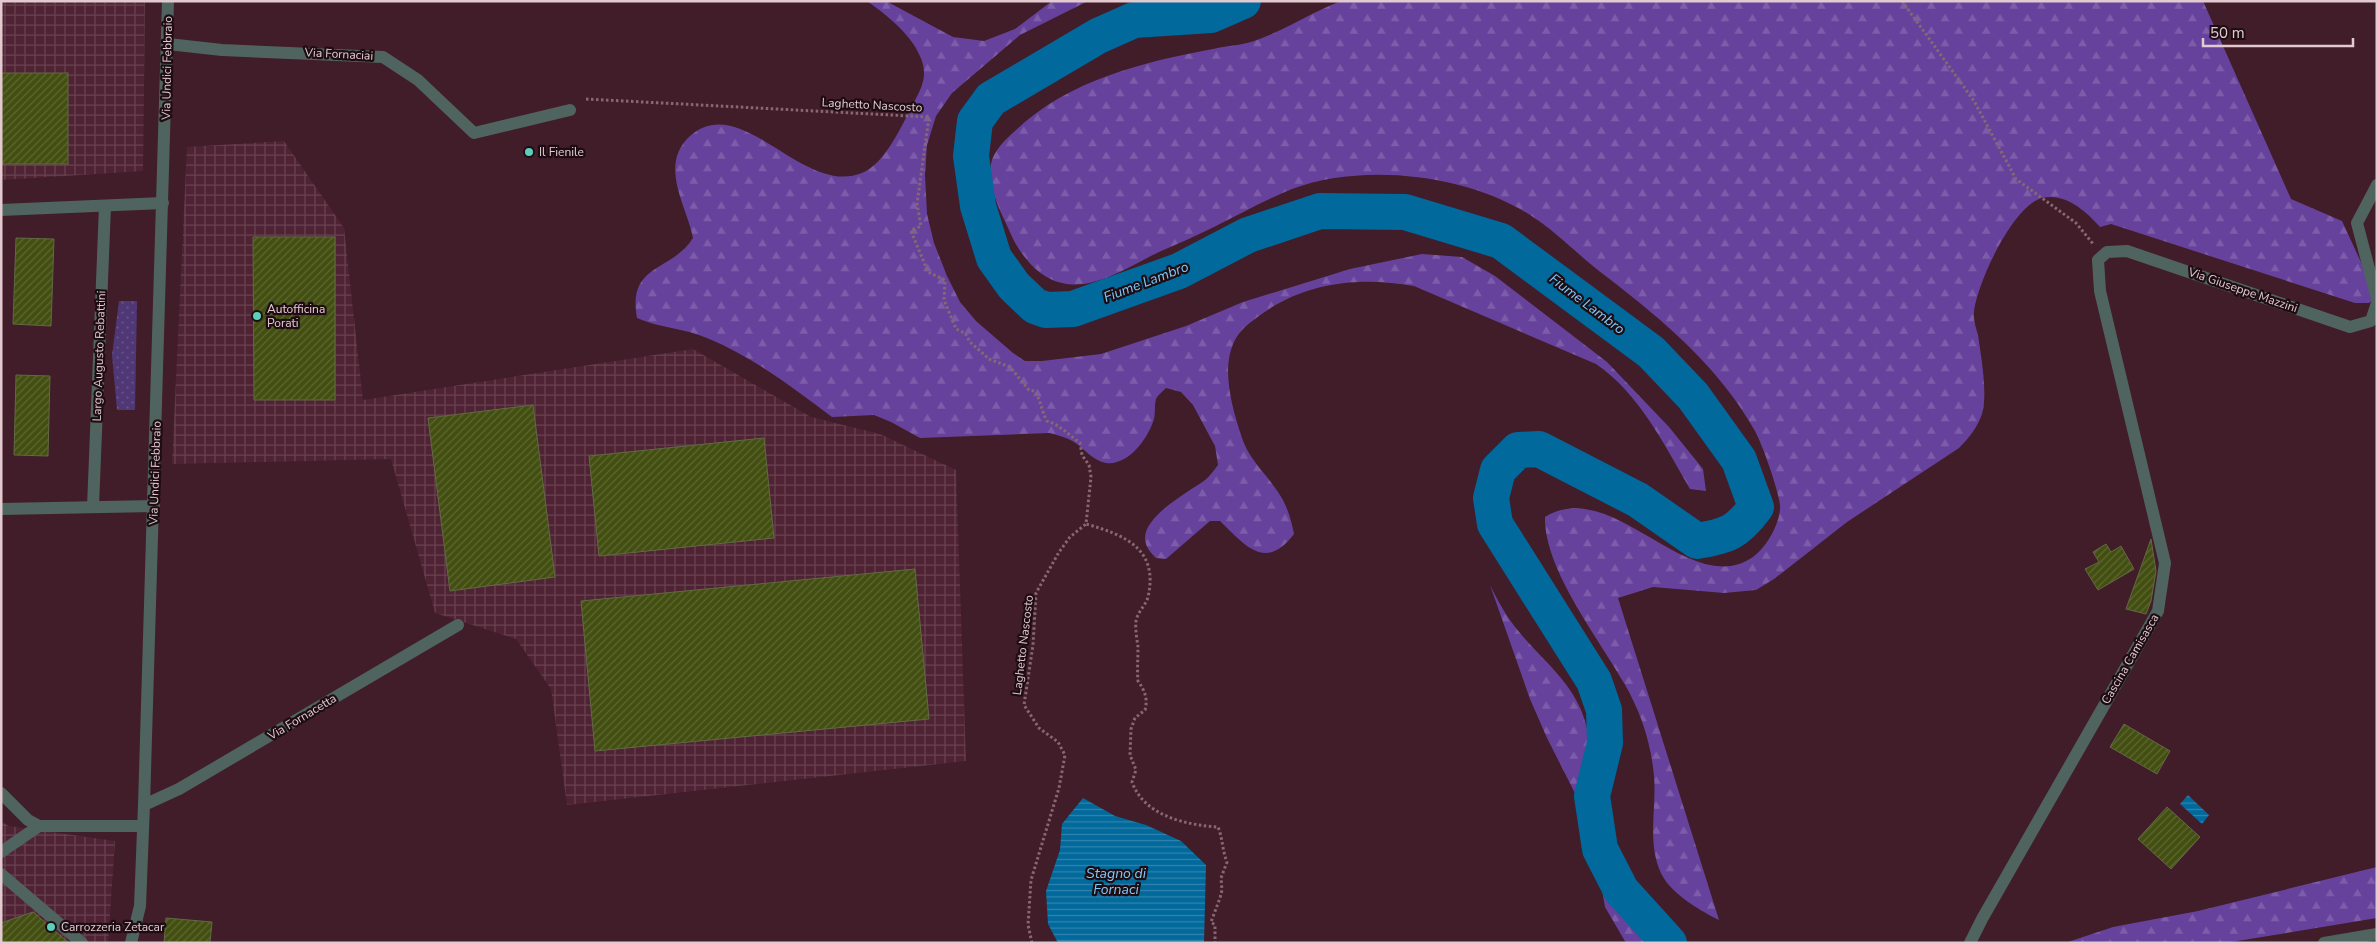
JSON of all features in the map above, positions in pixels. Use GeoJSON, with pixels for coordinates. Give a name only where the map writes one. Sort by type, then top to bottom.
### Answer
{"type":"FeatureCollection","features":[{"type":"Feature","properties":{"kind":"street","name":"Via Undici Febbraio"},"geometry":{"type":"LineString","coordinates":[[132,943],[140,906],[144,805],[164,203],[168,1]]}},
{"type":"Feature","properties":{"kind":"street","name":"Via Fornaciai"},"geometry":{"type":"LineString","coordinates":[[168,44],[222,50],[382,57],[418,80],[474,133],[570,110]]}},
{"type":"Feature","properties":{"kind":"street"},"geometry":{"type":"LineString","coordinates":[[2377,186],[2356,223],[2377,299]]}},
{"type":"Feature","properties":{"kind":"street"},"geometry":{"type":"LineString","coordinates":[[1,210],[164,203]]}},
{"type":"Feature","properties":{"kind":"street","name":"Largo Augusto Rebattini"},"geometry":{"type":"LineString","coordinates":[[93,507],[105,206]]}},
{"type":"Feature","properties":{"kind":"street","name":"Via Giuseppe Mazzini"},"geometry":{"type":"LineString","coordinates":[[2098,260],[2107,252],[2127,251],[2350,326],[2371,321],[2377,303]]}},
{"type":"Feature","properties":{"kind":"street","name":"Cascina Camisasca"},"geometry":{"type":"LineString","coordinates":[[1970,943],[2158,611],[2166,563],[2100,291],[2098,260]]}},
{"type":"Feature","properties":{"kind":"street"},"geometry":{"type":"LineString","coordinates":[[1,510],[154,506]]}},
{"type":"Feature","properties":{"kind":"street","name":"Via Fornacetta"},"geometry":{"type":"LineString","coordinates":[[144,805],[179,790],[458,625]]}},
{"type":"Feature","properties":{"kind":"street"},"geometry":{"type":"LineString","coordinates":[[1,793],[28,820],[39,826],[143,826]]}},
{"type":"Feature","properties":{"kind":"street"},"geometry":{"type":"LineString","coordinates":[[1,852],[39,826]]}},
{"type":"Feature","properties":{"kind":"street"},"geometry":{"type":"LineString","coordinates":[[1,874],[82,943]]}},
{"type":"Feature","properties":{"kind":"street"},"geometry":{"type":"LineString","coordinates":[[2324,943],[2377,934]]}},
{"type":"Feature","properties":{"kind":"path"},"geometry":{"type":"LineString","coordinates":[[1902,1],[1974,101],[2016,179],[2076,223],[2093,241],[2098,260]]}},
{"type":"Feature","properties":{"kind":"path","name":"Laghetto Nascosto"},"geometry":{"type":"LineString","coordinates":[[586,99],[929,117],[917,204],[921,226],[911,231],[928,272],[945,280],[944,300],[956,329],[965,333],[970,342],[989,359],[1010,367],[1029,390],[1035,391],[1041,401],[1041,411],[1047,421],[1057,424],[1065,433],[1080,443],[1082,455],[1089,465],[1092,477],[1086,524],[1065,544],[1036,593],[1033,645],[1024,705],[1039,728],[1058,742],[1065,754],[1060,788],[1031,880],[1028,925],[1032,943]]}},
{"type":"Feature","properties":{"kind":"path"},"geometry":{"type":"LineString","coordinates":[[1086,524],[1127,539],[1139,548],[1146,560],[1150,575],[1148,598],[1139,611],[1136,622],[1138,682],[1144,689],[1147,702],[1145,710],[1134,718],[1131,729],[1130,755],[1136,770],[1132,782],[1140,799],[1165,816],[1178,822],[1218,827],[1223,839],[1223,853],[1227,862],[1221,878],[1222,890],[1220,898],[1211,922],[1216,925],[1215,943]]}},
{"type":"Feature","properties":{"kind":"shaded area"},"geometry":{"type":"Polygon","coordinates":[[[1,1],[145,1],[143,171],[1,180],[1,1]]]}},
{"type":"Feature","properties":{"kind":"shaded area"},"geometry":{"type":"Polygon","coordinates":[[[284,141],[344,228],[363,400],[693,349],[811,417],[880,434],[956,470],[966,761],[567,805],[551,689],[516,639],[435,613],[391,459],[172,464],[187,147],[284,141]]]}},
{"type":"Feature","properties":{"kind":"shaded area"},"geometry":{"type":"Polygon","coordinates":[[[119,301],[137,301],[135,410],[117,410],[112,355],[119,301]]]}},
{"type":"Feature","properties":{"kind":"shaded area"},"geometry":{"type":"Polygon","coordinates":[[[1,821],[9,826],[115,841],[108,943],[1,943],[1,821]]]}},
{"type":"Feature","properties":{"kind":"green space"},"geometry":{"type":"Polygon","coordinates":[[[867,1],[886,1],[953,37],[984,41],[1015,29],[1052,1],[1088,1],[1020,35],[952,93],[936,116],[927,145],[925,175],[927,214],[934,243],[947,276],[960,302],[976,321],[1025,361],[1042,361],[1101,354],[1186,326],[1243,302],[1350,269],[1422,254],[1462,257],[1495,276],[1607,362],[1669,427],[1703,469],[1706,491],[1690,489],[1661,438],[1638,405],[1611,376],[1596,364],[1414,286],[1373,282],[1333,284],[1295,296],[1276,305],[1242,330],[1233,344],[1228,370],[1230,393],[1235,415],[1244,444],[1284,502],[1294,534],[1284,545],[1274,551],[1264,553],[1247,546],[1220,521],[1210,521],[1166,559],[1156,558],[1149,550],[1145,538],[1147,529],[1160,512],[1205,480],[1218,465],[1215,446],[1193,405],[1181,392],[1166,388],[1159,395],[1156,399],[1154,419],[1146,436],[1129,456],[1114,463],[1101,462],[1071,440],[1049,433],[920,438],[874,415],[832,417],[772,373],[740,354],[698,335],[637,318],[636,300],[639,287],[645,277],[684,249],[693,238],[677,186],[675,173],[676,160],[681,147],[690,136],[710,125],[730,126],[751,134],[817,171],[840,176],[862,173],[885,153],[898,133],[921,88],[924,68],[919,53],[899,27],[867,1]]]}},
{"type":"Feature","properties":{"kind":"green space"},"geometry":{"type":"Polygon","coordinates":[[[1341,1],[2203,1],[2291,199],[2342,221],[2377,297],[2369,303],[2355,303],[2111,224],[2100,227],[2089,215],[2075,205],[2059,198],[2042,198],[2031,204],[2019,215],[2008,230],[1989,266],[1977,299],[1974,318],[1983,375],[1984,406],[1975,428],[1959,448],[1847,522],[1774,579],[1756,590],[1724,593],[1653,587],[1618,598],[1719,920],[1697,908],[1676,892],[1665,880],[1659,868],[1655,855],[1653,829],[1654,776],[1644,728],[1624,683],[1587,624],[1563,580],[1553,558],[1547,537],[1545,517],[1571,508],[1597,512],[1624,523],[1677,553],[1703,563],[1728,566],[1753,557],[1758,553],[1772,534],[1780,512],[1776,489],[1766,457],[1755,431],[1741,408],[1725,386],[1689,347],[1649,311],[1533,217],[1507,202],[1448,182],[1382,175],[1350,176],[1320,181],[1292,189],[1272,198],[1125,270],[1100,280],[1074,284],[1062,283],[1044,276],[1030,263],[1018,247],[998,206],[990,173],[994,154],[1016,130],[1059,98],[1083,86],[1134,67],[1259,39],[1341,1]]]}},
{"type":"Feature","properties":{"kind":"green space"},"geometry":{"type":"Polygon","coordinates":[[[1490,585],[1511,621],[1562,679],[1581,710],[1587,727],[1590,745],[1598,838],[1607,880],[1619,906],[1647,943],[1626,943],[1605,907],[1594,844],[1582,807],[1547,738],[1530,699],[1490,585]]]}},
{"type":"Feature","properties":{"kind":"green space"},"geometry":{"type":"Polygon","coordinates":[[[2377,867],[2377,918],[2225,943],[2065,943],[2113,927],[2198,911],[2377,867]]]}},
{"type":"Feature","properties":{"kind":"water"},"geometry":{"type":"Polygon","coordinates":[[[2188,795],[2209,815],[2202,824],[2180,804],[2188,795]]]}},
{"type":"Feature","properties":{"kind":"water","name":"Stagno di Fornaci"},"geometry":{"type":"Polygon","coordinates":[[[1083,798],[1115,816],[1146,825],[1181,841],[1206,865],[1204,943],[1058,943],[1048,924],[1046,891],[1060,850],[1062,824],[1083,798]]]}},
{"type":"Feature","properties":{"kind":"building"},"geometry":{"type":"Polygon","coordinates":[[[1,73],[68,73],[68,164],[1,164],[1,73]]]}},
{"type":"Feature","properties":{"kind":"building"},"geometry":{"type":"Polygon","coordinates":[[[253,237],[335,237],[335,400],[254,400],[253,237]]]}},
{"type":"Feature","properties":{"kind":"building"},"geometry":{"type":"Polygon","coordinates":[[[16,238],[54,239],[51,326],[13,324],[16,238]]]}},
{"type":"Feature","properties":{"kind":"building"},"geometry":{"type":"Polygon","coordinates":[[[16,375],[50,376],[48,456],[14,455],[16,375]]]}},
{"type":"Feature","properties":{"kind":"building"},"geometry":{"type":"Polygon","coordinates":[[[533,405],[555,577],[450,591],[428,418],[533,405]]]}},
{"type":"Feature","properties":{"kind":"building"},"geometry":{"type":"Polygon","coordinates":[[[764,438],[774,538],[599,556],[589,456],[764,438]]]}},
{"type":"Feature","properties":{"kind":"building"},"geometry":{"type":"Polygon","coordinates":[[[2151,539],[2156,571],[2151,601],[2146,614],[2126,609],[2151,539]]]}},
{"type":"Feature","properties":{"kind":"building"},"geometry":{"type":"Polygon","coordinates":[[[2106,544],[2111,552],[2121,546],[2134,569],[2098,590],[2085,569],[2099,562],[2093,552],[2106,544]]]}},
{"type":"Feature","properties":{"kind":"building"},"geometry":{"type":"Polygon","coordinates":[[[915,569],[929,719],[595,751],[581,601],[915,569]]]}},
{"type":"Feature","properties":{"kind":"building"},"geometry":{"type":"Polygon","coordinates":[[[2124,724],[2170,751],[2157,774],[2110,747],[2124,724]]]}},
{"type":"Feature","properties":{"kind":"building"},"geometry":{"type":"Polygon","coordinates":[[[2167,807],[2200,837],[2171,869],[2138,839],[2167,807]]]}},
{"type":"Feature","properties":{"kind":"building"},"geometry":{"type":"Polygon","coordinates":[[[33,912],[69,943],[1,943],[1,923],[33,912]]]}},
{"type":"Feature","properties":{"kind":"building"},"geometry":{"type":"Polygon","coordinates":[[[166,918],[212,922],[210,943],[164,943],[166,918]]]}},
{"type":"Feature","properties":{"kind":"waterway","name":"Fiume Lambro"},"geometry":{"type":"LineString","coordinates":[[1243,1],[1211,15],[1134,20],[1098,36],[991,99],[975,121],[971,156],[978,206],[994,258],[1014,286],[1035,306],[1046,310],[1073,309],[1179,271],[1248,235],[1320,211],[1405,212],[1501,241],[1651,352],[1693,396],[1739,460],[1756,507],[1743,523],[1724,535],[1697,541],[1638,500],[1539,449],[1518,450],[1498,470],[1491,498],[1495,524],[1594,681],[1604,710],[1605,743],[1592,796],[1600,849],[1621,890],[1669,943]]}},
{"type":"Feature","properties":{"kind":"place","name":"Il Fienile"},"geometry":{"type":"Point","coordinates":[529,152]}},
{"type":"Feature","properties":{"kind":"place","name":"Autofficina Porati"},"geometry":{"type":"Point","coordinates":[257,316]}},
{"type":"Feature","properties":{"kind":"place","name":"Carrozzeria Zetacar"},"geometry":{"type":"Point","coordinates":[51,927]}}]}
